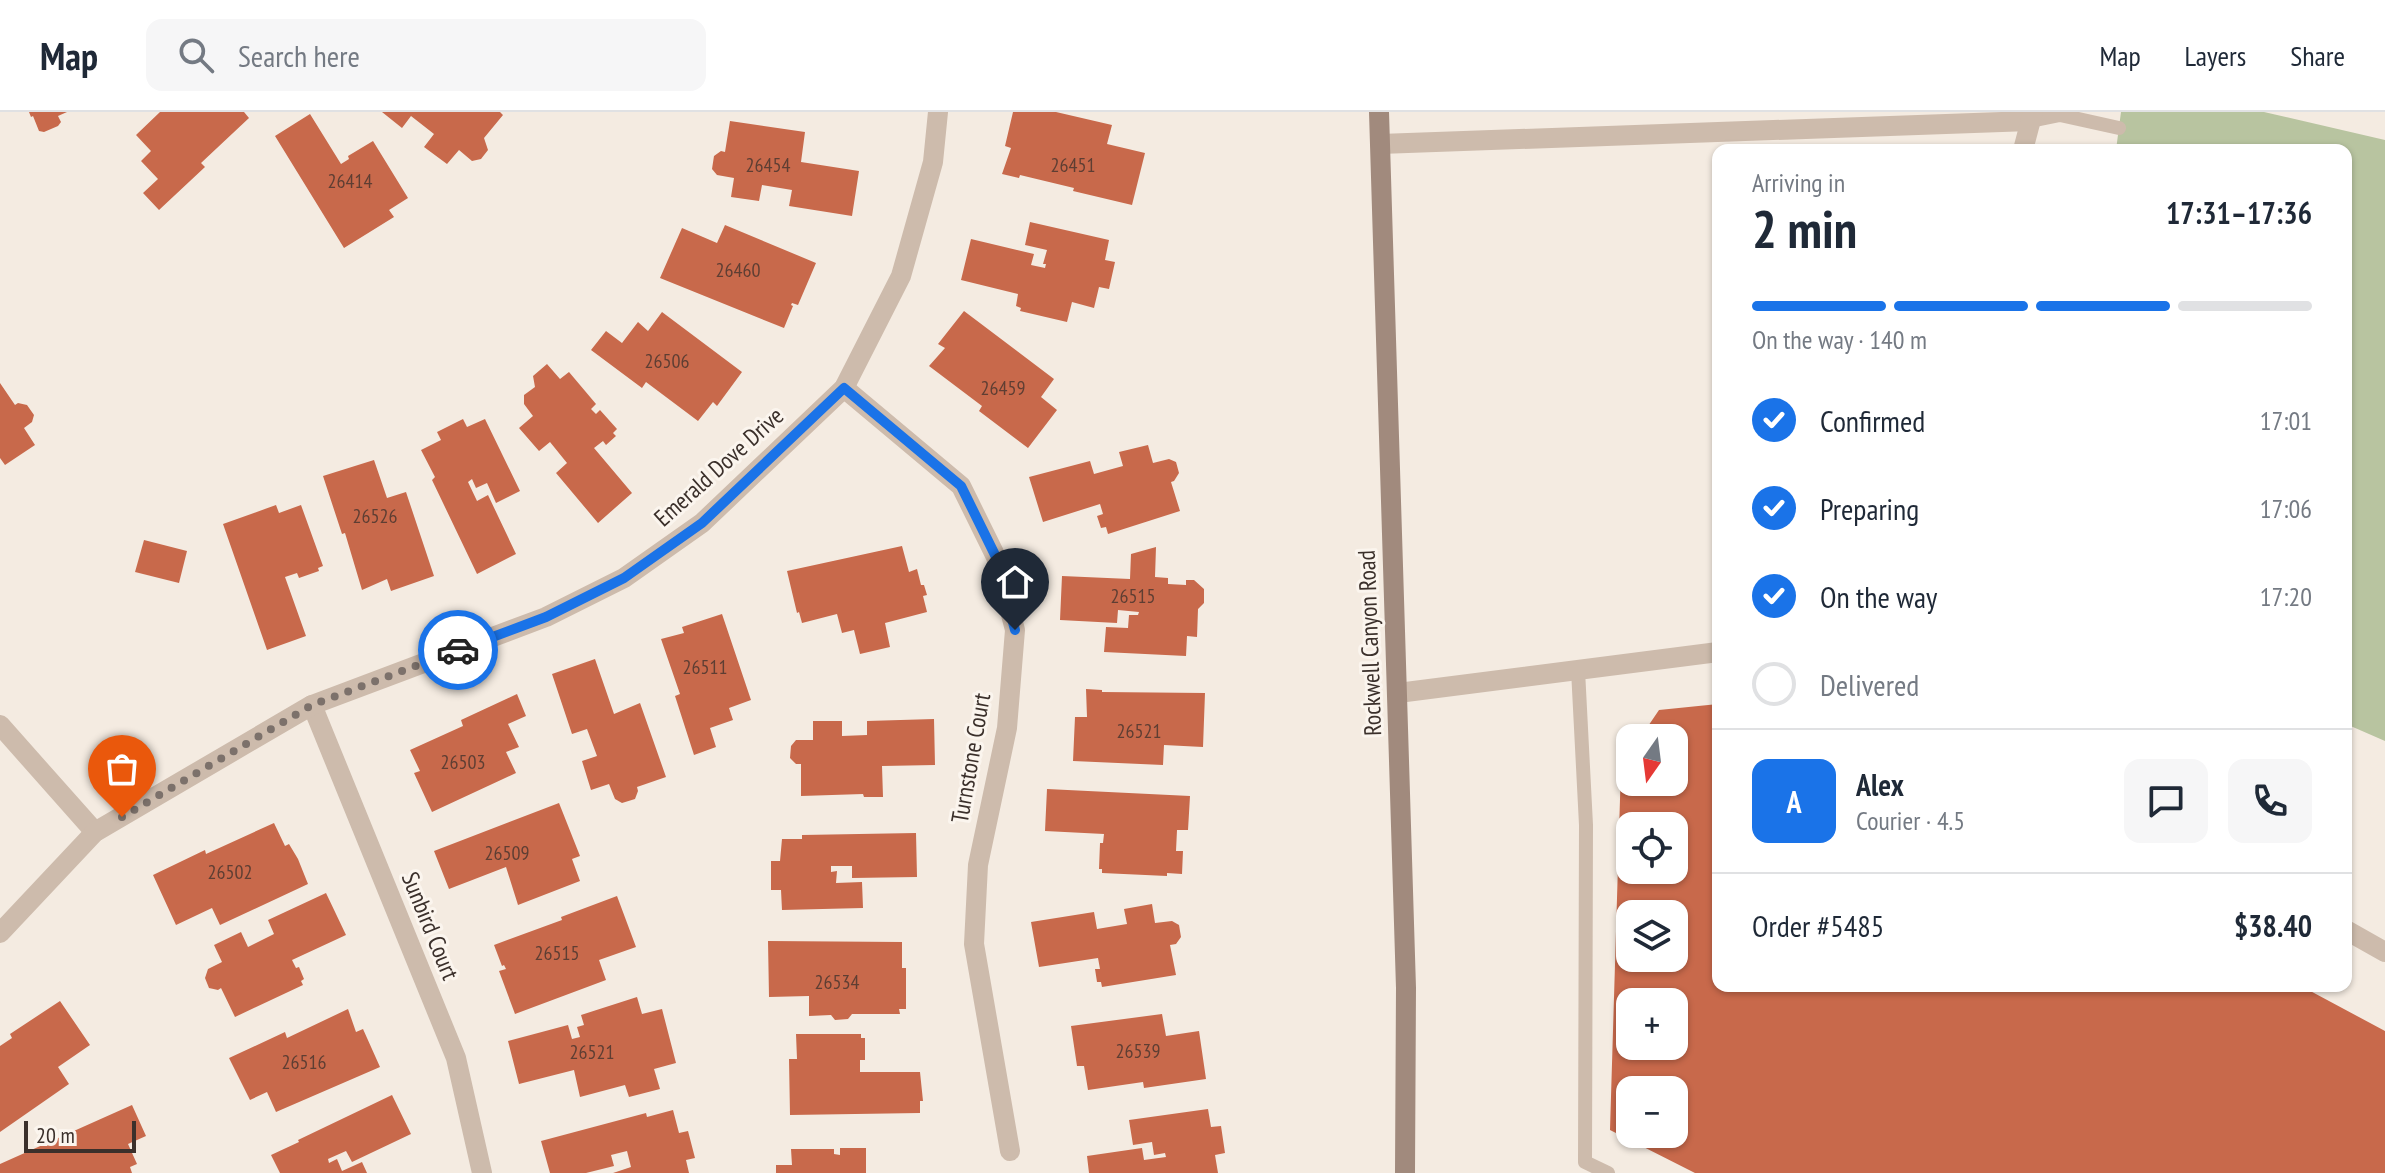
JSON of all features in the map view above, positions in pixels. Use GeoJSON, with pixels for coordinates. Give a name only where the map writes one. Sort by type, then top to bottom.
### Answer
{"type":"FeatureCollection","features":[{"type":"Feature","properties":{"kind":"street","name":"Emerald Dove Drive"},"geometry":{"type":"LineString","coordinates":[[0,933],[95,832],[312,705],[546,617],[624,578],[702,523],[844,388],[901,276],[933,162],[938,112]]}},
{"type":"Feature","properties":{"kind":"street","name":"Rockwell Canyon Road"},"geometry":{"type":"LineString","coordinates":[[1379,112],[1406,988],[1405,1173]]}},
{"type":"Feature","properties":{"kind":"street"},"geometry":{"type":"LineString","coordinates":[[1380,144],[2032,117],[2025,144]]}},
{"type":"Feature","properties":{"kind":"street","name":"Turnstone Court"},"geometry":{"type":"LineString","coordinates":[[844,388],[961,486],[996,557],[1015,630],[1007,728],[978,865],[974,944],[1010,1151]]}},
{"type":"Feature","properties":{"kind":"street"},"geometry":{"type":"LineString","coordinates":[[1398,693],[1712,653]]}},
{"type":"Feature","properties":{"kind":"street","name":"Sunbird Court"},"geometry":{"type":"LineString","coordinates":[[312,705],[456,1058],[482,1173]]}},
{"type":"Feature","properties":{"kind":"street"},"geometry":{"type":"LineString","coordinates":[[0,725],[95,832]]}},
{"type":"Feature","properties":{"kind":"street"},"geometry":{"type":"LineString","coordinates":[[2352,933],[2385,952]]}},
{"type":"Feature","properties":{"kind":"lane"},"geometry":{"type":"LineString","coordinates":[[2032,117],[2060,115],[2119,128]]}},
{"type":"Feature","properties":{"kind":"lane"},"geometry":{"type":"LineString","coordinates":[[1578,670],[1586,825],[1585,1162],[1608,1173]]}},
{"type":"Feature","properties":{"kind":"green space"},"geometry":{"type":"Polygon","coordinates":[[[2121,112],[2264,112],[2385,140],[2385,741],[2352,727],[2352,144],[2117,144],[2121,112]]]}},
{"type":"Feature","properties":{"kind":"building"},"geometry":{"type":"Polygon","coordinates":[[[29,112],[67,112],[58,116],[61,122],[58,126],[44,132],[39,131],[29,112]]]}},
{"type":"Feature","properties":{"kind":"building"},"geometry":{"type":"Polygon","coordinates":[[[160,112],[244,112],[249,118],[201,163],[205,167],[159,210],[143,193],[158,179],[141,161],[151,151],[136,135],[160,112]]]}},
{"type":"Feature","properties":{"kind":"building"},"geometry":{"type":"Polygon","coordinates":[[[382,112],[500,112],[503,115],[484,138],[488,150],[481,159],[472,161],[459,150],[447,164],[424,147],[434,134],[411,116],[402,128],[382,112]]]}},
{"type":"Feature","properties":{"kind":"building"},"geometry":{"type":"Polygon","coordinates":[[[1013,112],[1056,112],[1112,125],[1107,144],[1145,153],[1132,205],[1020,175],[1019,178],[1002,174],[1011,148],[1005,146],[1013,112]]]}},
{"type":"Feature","properties":{"kind":"building"},"geometry":{"type":"Polygon","coordinates":[[[310,114],[341,164],[349,159],[348,156],[373,141],[408,198],[389,210],[394,217],[344,248],[275,136],[310,114]]]}},
{"type":"Feature","properties":{"kind":"building"},"geometry":{"type":"Polygon","coordinates":[[[730,121],[805,132],[801,162],[859,171],[852,216],[789,206],[792,190],[762,185],[759,201],[731,197],[734,178],[717,175],[712,169],[714,156],[725,152],[730,121]]]}},
{"type":"Feature","properties":{"kind":"building"},"geometry":{"type":"Polygon","coordinates":[[[1030,222],[1109,240],[1105,260],[1115,262],[1109,289],[1099,287],[1094,308],[1072,302],[1067,322],[1020,311],[1021,308],[1016,306],[1018,294],[961,280],[971,239],[1034,254],[1031,265],[1045,268],[1046,264],[1043,264],[1047,250],[1025,245],[1030,222]]]}},
{"type":"Feature","properties":{"kind":"building"},"geometry":{"type":"Polygon","coordinates":[[[725,225],[816,263],[798,305],[791,305],[784,328],[660,278],[682,228],[717,243],[725,225]]]}},
{"type":"Feature","properties":{"kind":"building"},"geometry":{"type":"Polygon","coordinates":[[[964,311],[1054,379],[1041,397],[1057,410],[1028,448],[979,411],[982,406],[929,366],[945,348],[938,344],[964,311]]]}},
{"type":"Feature","properties":{"kind":"building"},"geometry":{"type":"Polygon","coordinates":[[[662,312],[742,372],[717,406],[713,402],[698,421],[646,382],[642,388],[591,350],[606,331],[622,343],[638,322],[648,331],[662,312]]]}},
{"type":"Feature","properties":{"kind":"building"},"geometry":{"type":"Polygon","coordinates":[[[547,364],[560,379],[569,372],[596,404],[591,409],[596,414],[600,410],[617,429],[613,433],[616,436],[606,445],[603,441],[594,448],[632,493],[598,523],[556,473],[567,463],[550,442],[539,451],[519,428],[533,416],[524,404],[524,395],[535,387],[533,376],[547,364]]]}},
{"type":"Feature","properties":{"kind":"building"},"geometry":{"type":"Polygon","coordinates":[[[0,383],[15,405],[27,405],[34,415],[32,422],[24,428],[35,445],[5,465],[0,458],[0,383]]]}},
{"type":"Feature","properties":{"kind":"building"},"geometry":{"type":"Polygon","coordinates":[[[463,419],[467,427],[485,419],[520,491],[496,503],[487,483],[476,488],[472,479],[468,482],[477,501],[488,495],[516,554],[477,574],[421,450],[441,440],[437,432],[463,419]]]}},
{"type":"Feature","properties":{"kind":"building"},"geometry":{"type":"Polygon","coordinates":[[[1148,445],[1153,463],[1169,459],[1176,462],[1179,473],[1171,482],[1180,511],[1108,534],[1106,527],[1101,528],[1097,516],[1103,514],[1100,504],[1043,522],[1029,477],[1090,461],[1094,474],[1123,466],[1119,452],[1148,445]]]}},
{"type":"Feature","properties":{"kind":"building"},"geometry":{"type":"Polygon","coordinates":[[[374,460],[387,498],[406,492],[434,576],[391,591],[387,579],[362,590],[323,476],[374,460]]]}},
{"type":"Feature","properties":{"kind":"building"},"geometry":{"type":"Polygon","coordinates":[[[276,505],[279,513],[301,505],[323,566],[318,568],[319,571],[299,578],[297,573],[285,577],[306,636],[267,650],[223,524],[276,505]]]}},
{"type":"Feature","properties":{"kind":"building"},"geometry":{"type":"Polygon","coordinates":[[[144,540],[187,551],[179,583],[135,572],[144,540]]]}},
{"type":"Feature","properties":{"kind":"building"},"geometry":{"type":"Polygon","coordinates":[[[902,546],[909,572],[917,569],[921,585],[924,585],[927,612],[885,623],[890,647],[860,654],[854,630],[842,633],[837,614],[802,623],[787,571],[902,546]]]}},
{"type":"Feature","properties":{"kind":"building"},"geometry":{"type":"Polygon","coordinates":[[[1156,547],[1155,577],[1168,578],[1168,584],[1186,585],[1186,580],[1194,580],[1204,589],[1204,603],[1198,609],[1197,637],[1187,636],[1186,656],[1104,652],[1106,627],[1128,628],[1129,615],[1138,615],[1139,612],[1118,610],[1117,623],[1060,620],[1062,576],[1130,579],[1131,554],[1156,547]]]}},
{"type":"Feature","properties":{"kind":"building"},"geometry":{"type":"Polygon","coordinates":[[[722,614],[751,700],[729,708],[733,720],[710,728],[716,747],[694,755],[675,696],[680,694],[661,639],[684,633],[682,627],[722,614]]]}},
{"type":"Feature","properties":{"kind":"building"},"geometry":{"type":"Polygon","coordinates":[[[595,659],[614,714],[640,703],[666,777],[637,787],[635,799],[622,803],[615,799],[609,784],[591,790],[582,761],[597,756],[587,729],[572,734],[552,674],[595,659]]]}},
{"type":"Feature","properties":{"kind":"building"},"geometry":{"type":"Polygon","coordinates":[[[1086,689],[1102,692],[1205,693],[1203,747],[1164,745],[1163,765],[1073,761],[1075,717],[1087,717],[1086,689]]]}},
{"type":"Feature","properties":{"kind":"building"},"geometry":{"type":"Polygon","coordinates":[[[517,694],[526,716],[508,724],[519,747],[506,752],[516,773],[432,812],[414,773],[420,771],[410,750],[463,726],[461,720],[517,694]]]}},
{"type":"Feature","properties":{"kind":"building"},"geometry":{"type":"Polygon","coordinates":[[[1712,705],[1712,992],[2312,992],[2385,1031],[2385,1173],[1695,1173],[1646,1148],[1688,1148],[1688,1076],[1616,1076],[1616,1133],[1610,1130],[1616,931],[1616,972],[1688,972],[1688,900],[1617,900],[1617,884],[1688,884],[1688,812],[1620,812],[1620,796],[1688,796],[1688,724],[1650,724],[1659,710],[1712,705]]]}},
{"type":"Feature","properties":{"kind":"building"},"geometry":{"type":"Polygon","coordinates":[[[934,719],[935,765],[882,766],[883,797],[864,797],[863,794],[801,796],[801,764],[790,758],[791,746],[796,740],[813,740],[813,721],[842,721],[842,736],[867,735],[867,721],[934,719]]]}},
{"type":"Feature","properties":{"kind":"building"},"geometry":{"type":"Polygon","coordinates":[[[1047,789],[1190,796],[1188,830],[1177,830],[1176,851],[1183,851],[1182,874],[1102,873],[1099,869],[1100,843],[1103,843],[1104,834],[1045,831],[1047,789]]]}},
{"type":"Feature","properties":{"kind":"building"},"geometry":{"type":"Polygon","coordinates":[[[559,803],[580,856],[572,859],[580,881],[518,905],[506,867],[449,889],[434,851],[559,803]]]}},
{"type":"Feature","properties":{"kind":"building"},"geometry":{"type":"Polygon","coordinates":[[[274,823],[285,846],[289,844],[298,859],[308,884],[220,925],[212,908],[176,925],[153,875],[205,850],[206,854],[274,823]]]}},
{"type":"Feature","properties":{"kind":"building"},"geometry":{"type":"Polygon","coordinates":[[[916,833],[917,877],[852,878],[852,866],[831,866],[831,872],[837,871],[836,883],[862,882],[863,908],[782,910],[781,890],[771,890],[771,861],[780,861],[782,839],[802,839],[802,835],[916,833]]]}},
{"type":"Feature","properties":{"kind":"building"},"geometry":{"type":"Polygon","coordinates":[[[326,893],[346,935],[292,960],[296,968],[299,967],[303,985],[235,1017],[221,988],[209,988],[205,978],[208,969],[222,962],[214,945],[241,932],[248,947],[274,934],[268,920],[326,893]]]}},
{"type":"Feature","properties":{"kind":"building"},"geometry":{"type":"Polygon","coordinates":[[[617,896],[636,947],[599,960],[606,980],[515,1014],[499,971],[506,969],[494,945],[617,896]]]}},
{"type":"Feature","properties":{"kind":"building"},"geometry":{"type":"Polygon","coordinates":[[[1152,904],[1155,923],[1172,921],[1179,925],[1181,937],[1176,944],[1170,945],[1176,975],[1102,987],[1101,982],[1097,982],[1095,969],[1100,969],[1098,958],[1039,967],[1031,922],[1094,912],[1097,929],[1127,924],[1124,909],[1152,904]]]}},
{"type":"Feature","properties":{"kind":"building"},"geometry":{"type":"Polygon","coordinates":[[[768,941],[902,942],[902,968],[906,968],[906,1009],[899,1009],[900,1014],[852,1014],[848,1019],[835,1020],[831,1015],[809,1016],[809,996],[769,997],[768,941]]]}},
{"type":"Feature","properties":{"kind":"building"},"geometry":{"type":"Polygon","coordinates":[[[637,997],[642,1014],[662,1009],[676,1063],[654,1069],[660,1089],[629,1097],[625,1085],[580,1097],[574,1070],[519,1084],[508,1041],[568,1025],[572,1039],[580,1037],[577,1027],[584,1025],[581,1015],[637,997]]]}},
{"type":"Feature","properties":{"kind":"building"},"geometry":{"type":"Polygon","coordinates":[[[60,1001],[90,1045],[58,1067],[69,1084],[0,1132],[0,1046],[12,1038],[10,1034],[60,1001]]]}},
{"type":"Feature","properties":{"kind":"building"},"geometry":{"type":"Polygon","coordinates":[[[348,1009],[356,1032],[363,1029],[380,1067],[276,1112],[267,1092],[250,1100],[229,1058],[285,1032],[287,1038],[348,1009]]]}},
{"type":"Feature","properties":{"kind":"building"},"geometry":{"type":"Polygon","coordinates":[[[1162,1014],[1166,1036],[1199,1031],[1206,1079],[1144,1088],[1143,1082],[1088,1090],[1084,1066],[1077,1066],[1071,1026],[1162,1014]]]}},
{"type":"Feature","properties":{"kind":"building"},"geometry":{"type":"Polygon","coordinates":[[[796,1034],[861,1034],[861,1038],[865,1038],[865,1060],[860,1060],[860,1072],[920,1072],[923,1101],[920,1101],[920,1113],[790,1115],[789,1059],[797,1059],[796,1034]]]}},
{"type":"Feature","properties":{"kind":"building"},"geometry":{"type":"Polygon","coordinates":[[[392,1095],[411,1134],[352,1162],[346,1151],[328,1159],[329,1163],[337,1159],[342,1171],[362,1162],[367,1173],[280,1173],[271,1155],[392,1095]]]}},
{"type":"Feature","properties":{"kind":"building"},"geometry":{"type":"Polygon","coordinates":[[[132,1105],[146,1136],[128,1144],[137,1164],[130,1167],[132,1173],[0,1173],[0,1164],[132,1105]]]}},
{"type":"Feature","properties":{"kind":"building"},"geometry":{"type":"Polygon","coordinates":[[[1208,1109],[1211,1127],[1221,1126],[1225,1153],[1215,1155],[1218,1173],[1089,1173],[1087,1156],[1142,1148],[1144,1160],[1166,1157],[1165,1153],[1154,1155],[1152,1142],[1133,1145],[1129,1120],[1208,1109]]]}},
{"type":"Feature","properties":{"kind":"building"},"geometry":{"type":"Polygon","coordinates":[[[673,1110],[679,1133],[688,1131],[695,1158],[686,1160],[689,1173],[613,1173],[631,1167],[627,1151],[611,1155],[614,1166],[586,1173],[550,1173],[541,1141],[646,1113],[647,1117],[673,1110]]]}},
{"type":"Feature","properties":{"kind":"building"},"geometry":{"type":"Polygon","coordinates":[[[840,1148],[866,1148],[866,1173],[776,1173],[776,1165],[792,1165],[791,1149],[834,1149],[834,1154],[840,1155],[840,1148]]]}},
{"type":"Feature","properties":{"kind":"way so far"},"geometry":{"type":"LineString","coordinates":[[122,817],[312,705],[458,650]]}},
{"type":"Feature","properties":{"kind":"route"},"geometry":{"type":"LineString","coordinates":[[458,650],[546,617],[624,578],[702,523],[844,388],[961,486],[996,557],[1015,630]]}}]}
